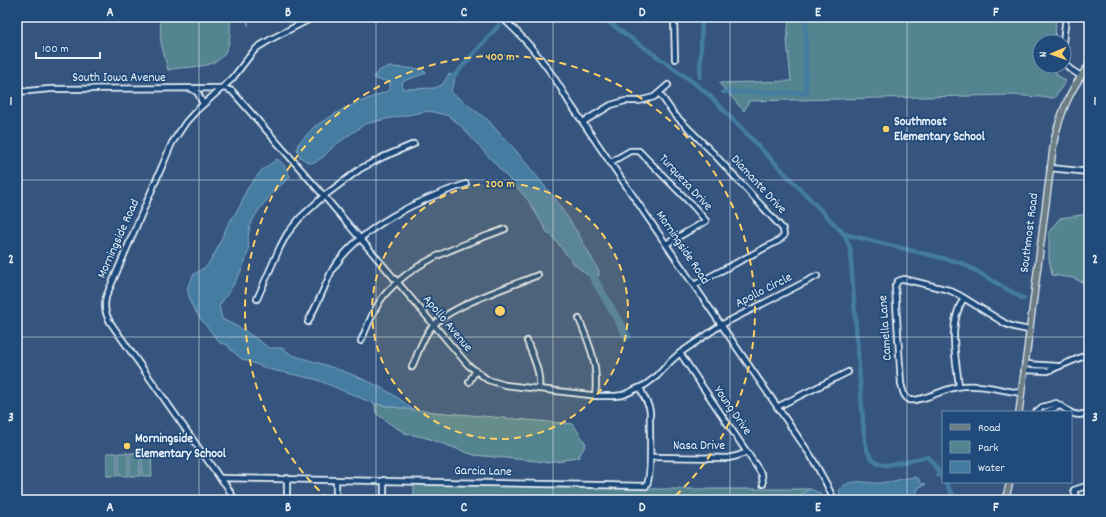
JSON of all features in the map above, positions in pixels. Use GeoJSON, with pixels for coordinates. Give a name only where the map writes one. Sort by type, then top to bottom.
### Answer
{"type":"FeatureCollection","features":[{"type":"Feature","properties":{"kind":"main road","name":"Southmost Road"},"geometry":{"type":"LineString","coordinates":[[1019,411],[1050,168],[1058,123],[1065,104],[1089,65]]}},
{"type":"Feature","properties":{"kind":"main road"},"geometry":{"type":"LineString","coordinates":[[1005,500],[1010,483]]}},
{"type":"Feature","properties":{"kind":"street","name":"Morningside Road"},"geometry":{"type":"LineString","coordinates":[[235,500],[226,485],[110,322],[105,310],[106,297],[172,143],[186,122],[232,79],[252,53],[258,48],[273,38],[314,17]]}},
{"type":"Feature","properties":{"kind":"street"},"geometry":{"type":"LineString","coordinates":[[674,17],[675,59]]}},
{"type":"Feature","properties":{"kind":"street"},"geometry":{"type":"LineString","coordinates":[[1064,34],[1066,17]]}},
{"type":"Feature","properties":{"kind":"street","name":"Morningside Road"},"geometry":{"type":"LineString","coordinates":[[503,18],[533,49],[560,86],[777,407],[818,469],[834,500]]}},
{"type":"Feature","properties":{"kind":"street"},"geometry":{"type":"LineString","coordinates":[[1072,70],[1081,76]]}},
{"type":"Feature","properties":{"kind":"street"},"geometry":{"type":"LineString","coordinates":[[583,122],[611,105],[625,101],[647,100],[660,94],[668,85]]}},
{"type":"Feature","properties":{"kind":"street","name":"South Iowa Avenue"},"geometry":{"type":"LineString","coordinates":[[17,92],[50,89],[222,88]]}},
{"type":"Feature","properties":{"kind":"street","name":"Apollo Avenue"},"geometry":{"type":"LineString","coordinates":[[222,88],[228,89],[235,94],[460,356],[475,372],[488,380],[505,385],[595,396],[615,396],[631,392],[652,380],[680,353],[721,325]]}},
{"type":"Feature","properties":{"kind":"street"},"geometry":{"type":"LineString","coordinates":[[192,89],[198,94],[204,104]]}},
{"type":"Feature","properties":{"kind":"street","name":"Diamante Drive"},"geometry":{"type":"LineString","coordinates":[[660,94],[674,114],[784,228],[784,236],[778,241],[694,285]]}},
{"type":"Feature","properties":{"kind":"street"},"geometry":{"type":"LineString","coordinates":[[257,299],[280,247],[287,234],[300,218],[324,196],[360,169],[383,157],[414,144]]}},
{"type":"Feature","properties":{"kind":"street","name":"Turqueza Drive"},"geometry":{"type":"LineString","coordinates":[[611,162],[630,151],[639,151],[706,221],[666,244]]}},
{"type":"Feature","properties":{"kind":"street"},"geometry":{"type":"LineString","coordinates":[[1050,168],[1089,172]]}},
{"type":"Feature","properties":{"kind":"street"},"geometry":{"type":"LineString","coordinates":[[308,322],[333,268],[344,254],[360,239],[382,222],[403,210],[445,191],[466,184]]}},
{"type":"Feature","properties":{"kind":"street"},"geometry":{"type":"LineString","coordinates":[[361,341],[380,301],[398,282],[420,265],[449,250],[505,228]]}},
{"type":"Feature","properties":{"kind":"street"},"geometry":{"type":"LineString","coordinates":[[412,367],[426,335],[434,325],[449,314],[466,305],[538,275]]}},
{"type":"Feature","properties":{"kind":"street","name":"Apollo Circle"},"geometry":{"type":"LineString","coordinates":[[721,325],[817,276]]}},
{"type":"Feature","properties":{"kind":"street","name":"Camella Lane"},"geometry":{"type":"LineString","coordinates":[[1021,393],[977,386],[959,386],[914,400],[904,396],[901,384],[895,286],[901,280],[907,279],[949,290],[1006,324],[1029,330]]}},
{"type":"Feature","properties":{"kind":"street"},"geometry":{"type":"LineString","coordinates":[[959,386],[954,324],[957,311],[964,298]]}},
{"type":"Feature","properties":{"kind":"street"},"geometry":{"type":"LineString","coordinates":[[579,318],[593,355],[596,368],[595,396]]}},
{"type":"Feature","properties":{"kind":"street"},"geometry":{"type":"LineString","coordinates":[[527,341],[538,370],[540,381],[539,389]]}},
{"type":"Feature","properties":{"kind":"street","name":"Young Drive"},"geometry":{"type":"LineString","coordinates":[[680,353],[762,475],[763,484]]}},
{"type":"Feature","properties":{"kind":"street"},"geometry":{"type":"LineString","coordinates":[[1024,367],[1048,372],[1060,365],[1089,354]]}},
{"type":"Feature","properties":{"kind":"street"},"geometry":{"type":"LineString","coordinates":[[469,382],[475,372]]}},
{"type":"Feature","properties":{"kind":"street"},"geometry":{"type":"LineString","coordinates":[[777,407],[848,372]]}},
{"type":"Feature","properties":{"kind":"street","name":"Garcia Lane"},"geometry":{"type":"LineString","coordinates":[[220,478],[287,478],[646,486],[648,482],[650,457],[650,412],[640,388]]}},
{"type":"Feature","properties":{"kind":"street"},"geometry":{"type":"LineString","coordinates":[[1040,411],[1042,407],[1056,403],[1068,411]]}},
{"type":"Feature","properties":{"kind":"street"},"geometry":{"type":"LineString","coordinates":[[1047,411],[1048,405]]}},
{"type":"Feature","properties":{"kind":"street"},"geometry":{"type":"LineString","coordinates":[[1047,411],[1060,406]]}},
{"type":"Feature","properties":{"kind":"street"},"geometry":{"type":"LineString","coordinates":[[1072,413],[1081,415],[1089,412]]}},
{"type":"Feature","properties":{"kind":"street","name":"Nasa Drive"},"geometry":{"type":"LineString","coordinates":[[650,457],[728,458],[747,452]]}},
{"type":"Feature","properties":{"kind":"street"},"geometry":{"type":"LineString","coordinates":[[287,478],[287,500]]}},
{"type":"Feature","properties":{"kind":"street"},"geometry":{"type":"LineString","coordinates":[[336,480],[336,500]]}},
{"type":"Feature","properties":{"kind":"street"},"geometry":{"type":"LineString","coordinates":[[384,480],[384,500]]}},
{"type":"Feature","properties":{"kind":"street"},"geometry":{"type":"LineString","coordinates":[[1077,500],[1074,490],[1089,485]]}},
{"type":"Feature","properties":{"kind":"green space"},"geometry":{"type":"Polygon","coordinates":[[[160,17],[230,17],[230,39],[226,52],[220,59],[213,63],[196,67],[168,70],[161,43],[160,17]]]}},
{"type":"Feature","properties":{"kind":"green space"},"geometry":{"type":"Polygon","coordinates":[[[789,17],[1056,17],[1055,34],[1032,34],[1032,74],[1056,74],[1066,81],[1054,98],[1012,95],[749,101],[744,111],[719,83],[791,81],[787,40],[789,17]]]}},
{"type":"Feature","properties":{"kind":"green space"},"geometry":{"type":"Polygon","coordinates":[[[1089,214],[1089,285],[1073,278],[1052,275],[1049,259],[1049,232],[1060,218],[1089,214]]]}},
{"type":"Feature","properties":{"kind":"green space"},"geometry":{"type":"Polygon","coordinates":[[[375,404],[413,410],[573,424],[586,444],[578,458],[547,462],[474,455],[427,438],[405,433],[376,413],[375,404]]]}},
{"type":"Feature","properties":{"kind":"green space"},"geometry":{"type":"Polygon","coordinates":[[[107,453],[117,453],[117,476],[107,476],[107,453]]]}},
{"type":"Feature","properties":{"kind":"green space"},"geometry":{"type":"Polygon","coordinates":[[[119,453],[128,453],[128,476],[119,476],[119,453]]]}},
{"type":"Feature","properties":{"kind":"green space"},"geometry":{"type":"Polygon","coordinates":[[[130,453],[140,453],[140,476],[130,476],[130,453]]]}},
{"type":"Feature","properties":{"kind":"green space"},"geometry":{"type":"Polygon","coordinates":[[[142,453],[151,453],[152,476],[142,476],[142,453]]]}},
{"type":"Feature","properties":{"kind":"green space"},"geometry":{"type":"Polygon","coordinates":[[[414,484],[654,489],[810,489],[792,500],[414,500],[414,484]]]}},
{"type":"Feature","properties":{"kind":"water"},"geometry":{"type":"Polygon","coordinates":[[[391,67],[422,69],[426,73],[404,81],[402,83],[403,89],[435,88],[442,85],[449,74],[454,76],[455,78],[451,90],[452,93],[489,121],[513,147],[555,199],[576,230],[599,271],[599,275],[594,280],[575,265],[552,236],[547,232],[528,200],[460,125],[449,116],[429,111],[365,124],[335,145],[316,162],[309,163],[300,157],[297,149],[298,144],[315,126],[345,108],[390,90],[390,82],[375,79],[374,77],[381,70],[391,67]]]}},
{"type":"Feature","properties":{"kind":"water"},"geometry":{"type":"Polygon","coordinates":[[[277,159],[286,169],[290,177],[266,201],[255,216],[248,233],[248,252],[245,262],[235,282],[219,306],[222,319],[244,330],[269,348],[282,348],[292,355],[340,370],[372,383],[401,400],[413,410],[375,404],[315,379],[272,370],[242,359],[226,344],[220,343],[199,317],[191,304],[187,288],[194,274],[207,266],[216,251],[227,226],[240,206],[247,189],[261,171],[277,159]]]}},
{"type":"Feature","properties":{"kind":"water"},"geometry":{"type":"Polygon","coordinates":[[[915,477],[919,479],[922,484],[925,483],[925,485],[919,487],[917,492],[907,500],[841,500],[839,491],[843,486],[853,482],[880,483],[915,477]]]}},
{"type":"Feature","properties":{"kind":"water"},"geometry":{"type":"Polygon","coordinates":[[[810,489],[820,493],[822,500],[792,500],[810,489]]]}},
{"type":"Feature","properties":{"kind":"waterway"},"geometry":{"type":"LineString","coordinates":[[247,17],[248,25]]}},
{"type":"Feature","properties":{"kind":"waterway"},"geometry":{"type":"LineString","coordinates":[[601,17],[693,82],[710,96],[844,234],[850,247],[863,421],[865,442],[869,455],[873,460],[887,465],[927,457],[933,463],[942,477]]}},
{"type":"Feature","properties":{"kind":"waterway"},"geometry":{"type":"LineString","coordinates":[[700,77],[702,17]]}},
{"type":"Feature","properties":{"kind":"waterway"},"geometry":{"type":"LineString","coordinates":[[723,92],[806,93],[806,17]]}},
{"type":"Feature","properties":{"kind":"waterway"},"geometry":{"type":"LineString","coordinates":[[454,76],[499,25]]}},
{"type":"Feature","properties":{"kind":"waterway"},"geometry":{"type":"LineString","coordinates":[[844,234],[962,263],[1024,299]]}},
{"type":"Feature","properties":{"kind":"waterway"},"geometry":{"type":"LineString","coordinates":[[589,270],[627,336]]}},
{"type":"Feature","properties":{"kind":"waterway"},"geometry":{"type":"LineString","coordinates":[[946,483],[956,500]]}},
{"type":"Feature","properties":{"kind":"place","name":"Southmost Elementary School"},"geometry":{"type":"Point","coordinates":[886,129]}},
{"type":"Feature","properties":{"kind":"place","name":"Morningside Elementary School"},"geometry":{"type":"Point","coordinates":[127,446]}}]}
